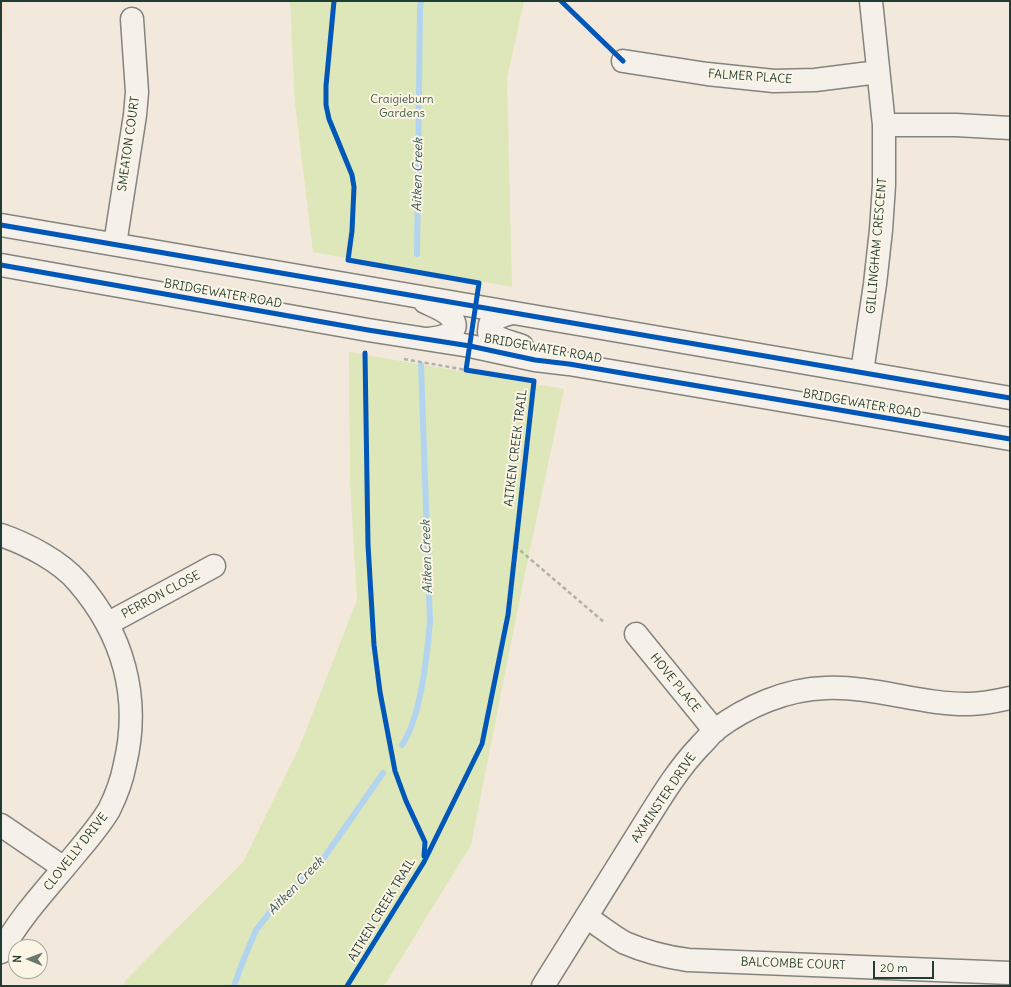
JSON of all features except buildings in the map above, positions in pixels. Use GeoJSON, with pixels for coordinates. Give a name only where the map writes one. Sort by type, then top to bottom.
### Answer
{"type":"FeatureCollection","features":[{"type":"Feature","properties":{"kind":"street","name":"GILLINGHAM CRESCENT"},"geometry":{"type":"LineString","coordinates":[[862,372],[875,284],[884,185],[884,125],[871,1]]}},
{"type":"Feature","properties":{"kind":"street","name":"SMEATON COURT"},"geometry":{"type":"LineString","coordinates":[[115,244],[135,115],[136,92],[132,19]]}},
{"type":"Feature","properties":{"kind":"street","name":"FALMER PLACE"},"geometry":{"type":"LineString","coordinates":[[623,61],[707,74],[774,81],[815,80],[878,72]]}},
{"type":"Feature","properties":{"kind":"street"},"geometry":{"type":"LineString","coordinates":[[884,125],[956,125],[1010,128]]}},
{"type":"Feature","properties":{"kind":"street"},"geometry":{"type":"LineString","coordinates":[[1,225],[1010,398]]}},
{"type":"Feature","properties":{"kind":"street","name":"BRIDGEWATER ROAD"},"geometry":{"type":"LineString","coordinates":[[1,265],[426,340],[470,346],[535,360],[588,367],[1010,439]]}},
{"type":"Feature","properties":{"kind":"street"},"geometry":{"type":"LineString","coordinates":[[408,295],[438,308],[450,316],[454,324],[450,334],[426,340]]}},
{"type":"Feature","properties":{"kind":"street"},"geometry":{"type":"LineString","coordinates":[[512,313],[493,320],[490,324],[489,332],[504,340],[588,367]]}},
{"type":"Feature","properties":{"kind":"street","name":"CLOVELLY DRIVE"},"geometry":{"type":"LineString","coordinates":[[1,535],[34,550],[55,562],[77,581],[108,624],[124,665],[130,689],[132,709],[128,752],[124,772],[109,809],[92,834],[17,926],[1,952]]}},
{"type":"Feature","properties":{"kind":"street","name":"PERRON CLOSE"},"geometry":{"type":"LineString","coordinates":[[108,624],[214,566]]}},
{"type":"Feature","properties":{"kind":"street","name":"HOVE PLACE"},"geometry":{"type":"LineString","coordinates":[[636,634],[714,731]]}},
{"type":"Feature","properties":{"kind":"street","name":"AXMINSTER DRIVE"},"geometry":{"type":"LineString","coordinates":[[543,986],[669,786],[687,760],[714,731],[741,713],[768,700],[797,692],[825,688],[851,688],[944,703],[971,704],[1010,698]]}},
{"type":"Feature","properties":{"kind":"street"},"geometry":{"type":"LineString","coordinates":[[1,825],[64,868]]}},
{"type":"Feature","properties":{"kind":"street","name":"BALCOMBE COURT"},"geometry":{"type":"LineString","coordinates":[[586,917],[624,942],[658,954],[688,960],[1010,973]]}},
{"type":"Feature","properties":{"kind":"path"},"geometry":{"type":"LineString","coordinates":[[466,370],[470,346]]}},
{"type":"Feature","properties":{"kind":"path"},"geometry":{"type":"LineString","coordinates":[[396,358],[474,371]]}},
{"type":"Feature","properties":{"kind":"path"},"geometry":{"type":"LineString","coordinates":[[514,554],[516,538]]}},
{"type":"Feature","properties":{"kind":"path"},"geometry":{"type":"LineString","coordinates":[[515,546],[605,623]]}},
{"type":"Feature","properties":{"kind":"shaded area"},"geometry":{"type":"Polygon","coordinates":[[[1,1],[8,1],[1,43],[1,1]]]}},
{"type":"Feature","properties":{"kind":"green space","name":"Craigieburn Gardens"},"geometry":{"type":"Polygon","coordinates":[[[290,1],[524,1],[507,78],[512,287],[313,252],[295,103],[290,1]]]}},
{"type":"Feature","properties":{"kind":"green space"},"geometry":{"type":"Polygon","coordinates":[[[349,352],[564,389],[524,578],[471,845],[384,986],[124,986],[125,981],[243,862],[299,748],[357,600],[350,483],[349,352]]]}},
{"type":"Feature","properties":{"kind":"waterway","name":"Aitken Creek"},"geometry":{"type":"LineString","coordinates":[[417,254],[421,1]]}},
{"type":"Feature","properties":{"kind":"waterway","name":"Aitken Creek"},"geometry":{"type":"LineString","coordinates":[[402,745],[409,733],[414,719],[422,686],[430,622],[421,365]]}},
{"type":"Feature","properties":{"kind":"waterway","name":"Aitken Creek"},"geometry":{"type":"LineString","coordinates":[[234,986],[256,930],[275,906],[321,862],[383,773]]}},
{"type":"Feature","properties":{"kind":"cycle path","name":"AITKEN CREEK TRAIL"},"geometry":{"type":"LineString","coordinates":[[334,1],[326,86],[326,105],[329,119],[352,175],[354,187],[352,231],[348,260],[479,283],[466,370],[534,381],[508,615],[482,744],[424,862],[347,986]]}},
{"type":"Feature","properties":{"kind":"cycle path"},"geometry":{"type":"LineString","coordinates":[[561,1],[623,61]]}},
{"type":"Feature","properties":{"kind":"cycle path"},"geometry":{"type":"LineString","coordinates":[[1,225],[1010,398]]}},
{"type":"Feature","properties":{"kind":"cycle path"},"geometry":{"type":"LineString","coordinates":[[1,265],[368,330],[470,346],[535,360],[569,364],[1010,439]]}},
{"type":"Feature","properties":{"kind":"cycle path"},"geometry":{"type":"LineString","coordinates":[[365,353],[368,545],[374,645],[380,692],[395,771],[406,801],[425,842],[424,856]]}}]}
